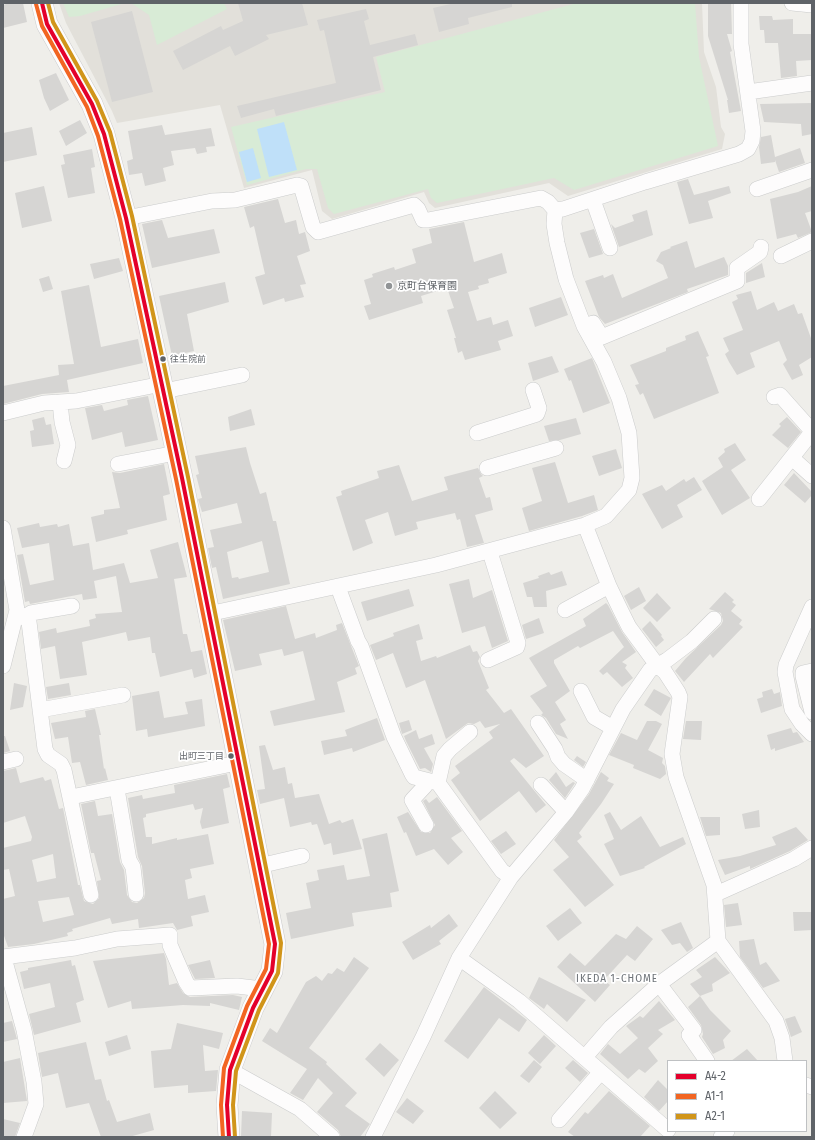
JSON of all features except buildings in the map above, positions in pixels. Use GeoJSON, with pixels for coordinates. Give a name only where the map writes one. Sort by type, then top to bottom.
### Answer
{"type":"FeatureCollection","features":[{"type":"Feature","properties":{"kind":"main road"},"geometry":{"type":"LineString","coordinates":[[42,3],[47,24],[92,104],[104,134],[126,218],[163,387],[275,944],[272,971],[262,989],[242,1035],[230,1070],[227,1105],[229,1137]]}},
{"type":"Feature","properties":{"kind":"street"},"geometry":{"type":"LineString","coordinates":[[555,210],[593,200],[739,154],[748,149],[752,141],[753,131],[741,44],[741,3]]}},
{"type":"Feature","properties":{"kind":"street"},"geometry":{"type":"LineString","coordinates":[[792,3],[812,5]]}},
{"type":"Feature","properties":{"kind":"street"},"geometry":{"type":"LineString","coordinates":[[748,92],[812,83]]}},
{"type":"Feature","properties":{"kind":"street"},"geometry":{"type":"LineString","coordinates":[[757,189],[812,170]]}},
{"type":"Feature","properties":{"kind":"street"},"geometry":{"type":"LineString","coordinates":[[126,218],[212,201],[235,200],[297,185],[301,186],[313,226],[318,232],[414,205],[418,209],[423,220],[428,220],[541,198],[548,202],[555,210],[554,224],[557,243],[566,279],[584,326],[604,362],[619,398],[629,433],[632,478],[629,490],[606,516],[585,525],[490,552],[338,587],[208,614]]}},
{"type":"Feature","properties":{"kind":"street"},"geometry":{"type":"LineString","coordinates":[[593,200],[610,248]]}},
{"type":"Feature","properties":{"kind":"street"},"geometry":{"type":"LineString","coordinates":[[781,256],[812,241]]}},
{"type":"Feature","properties":{"kind":"street"},"geometry":{"type":"LineString","coordinates":[[584,326],[593,323],[602,337],[737,281],[737,268],[760,252],[761,247]]}},
{"type":"Feature","properties":{"kind":"street"},"geometry":{"type":"LineString","coordinates":[[3,413],[44,403],[76,401],[242,375]]}},
{"type":"Feature","properties":{"kind":"street"},"geometry":{"type":"LineString","coordinates":[[477,434],[538,414],[539,408],[534,390]]}},
{"type":"Feature","properties":{"kind":"street"},"geometry":{"type":"LineString","coordinates":[[759,499],[812,432],[780,395],[774,397]]}},
{"type":"Feature","properties":{"kind":"street"},"geometry":{"type":"LineString","coordinates":[[60,402],[62,422],[68,445],[64,462]]}},
{"type":"Feature","properties":{"kind":"street"},"geometry":{"type":"LineString","coordinates":[[487,468],[556,448]]}},
{"type":"Feature","properties":{"kind":"street"},"geometry":{"type":"LineString","coordinates":[[118,464],[176,453]]}},
{"type":"Feature","properties":{"kind":"street"},"geometry":{"type":"LineString","coordinates":[[792,458],[812,476]]}},
{"type":"Feature","properties":{"kind":"street"},"geometry":{"type":"LineString","coordinates":[[585,525],[608,586],[630,627],[657,665],[665,672],[680,697],[672,754],[676,777],[716,894],[718,941],[776,1021],[782,1038],[785,1060]]}},
{"type":"Feature","properties":{"kind":"street"},"geometry":{"type":"LineString","coordinates":[[3,528],[6,563],[21,616],[3,666]]}},
{"type":"Feature","properties":{"kind":"street"},"geometry":{"type":"LineString","coordinates":[[488,660],[517,647],[518,643],[490,552]]}},
{"type":"Feature","properties":{"kind":"street"},"geometry":{"type":"LineString","coordinates":[[565,610],[608,586]]}},
{"type":"Feature","properties":{"kind":"street"},"geometry":{"type":"LineString","coordinates":[[338,587],[370,669],[394,737],[412,774],[414,777],[432,782],[502,871],[511,877]]}},
{"type":"Feature","properties":{"kind":"street"},"geometry":{"type":"LineString","coordinates":[[21,616],[72,606]]}},
{"type":"Feature","properties":{"kind":"street"},"geometry":{"type":"LineString","coordinates":[[812,607],[786,665],[785,672],[792,709],[802,724],[812,734]]}},
{"type":"Feature","properties":{"kind":"street"},"geometry":{"type":"LineString","coordinates":[[21,616],[29,622],[45,749],[48,755],[61,764],[64,770],[91,895]]}},
{"type":"Feature","properties":{"kind":"street"},"geometry":{"type":"LineString","coordinates":[[373,1137],[423,1037],[459,958],[511,877],[566,812],[587,780],[623,709],[650,670],[667,660],[692,641],[714,619]]}},
{"type":"Feature","properties":{"kind":"street"},"geometry":{"type":"LineString","coordinates":[[812,671],[804,673],[803,676],[812,712]]}},
{"type":"Feature","properties":{"kind":"street"},"geometry":{"type":"LineString","coordinates":[[581,691],[588,716],[613,728]]}},
{"type":"Feature","properties":{"kind":"street"},"geometry":{"type":"LineString","coordinates":[[40,710],[123,695]]}},
{"type":"Feature","properties":{"kind":"street"},"geometry":{"type":"LineString","coordinates":[[538,723],[555,749],[558,757],[564,764],[587,780]]}},
{"type":"Feature","properties":{"kind":"street"},"geometry":{"type":"LineString","coordinates":[[426,825],[412,800],[425,786],[432,782],[444,756],[470,732]]}},
{"type":"Feature","properties":{"kind":"street"},"geometry":{"type":"LineString","coordinates":[[71,797],[117,789],[238,763]]}},
{"type":"Feature","properties":{"kind":"street"},"geometry":{"type":"LineString","coordinates":[[541,785],[566,812]]}},
{"type":"Feature","properties":{"kind":"street"},"geometry":{"type":"LineString","coordinates":[[117,789],[129,860],[133,867],[136,894]]}},
{"type":"Feature","properties":{"kind":"street"},"geometry":{"type":"LineString","coordinates":[[716,894],[794,859],[812,848]]}},
{"type":"Feature","properties":{"kind":"street"},"geometry":{"type":"LineString","coordinates":[[259,866],[302,856]]}},
{"type":"Feature","properties":{"kind":"street"},"geometry":{"type":"LineString","coordinates":[[24,1137],[36,1104],[34,1082],[24,1030],[4,957],[75,948],[117,938],[170,935],[170,945],[190,988],[237,986],[262,989]]}},
{"type":"Feature","properties":{"kind":"street"},"geometry":{"type":"LineString","coordinates":[[585,1057],[611,1027],[660,984],[718,941]]}},
{"type":"Feature","properties":{"kind":"street"},"geometry":{"type":"LineString","coordinates":[[459,958],[519,1001],[585,1057],[600,1073],[667,1128]]}},
{"type":"Feature","properties":{"kind":"street"},"geometry":{"type":"LineString","coordinates":[[660,984],[694,1030],[689,1035],[706,1060]]}},
{"type":"Feature","properties":{"kind":"street"},"geometry":{"type":"LineString","coordinates":[[230,1070],[280,1096],[300,1109],[332,1137]]}},
{"type":"Feature","properties":{"kind":"street"},"geometry":{"type":"LineString","coordinates":[[559,1120],[600,1073]]}},
{"type":"Feature","properties":{"kind":"shaded area"},"geometry":{"type":"Polygon","coordinates":[[[59,3],[702,3],[704,52],[716,87],[721,127],[725,134],[722,149],[568,196],[549,183],[435,208],[429,203],[424,192],[332,219],[322,211],[312,170],[244,188],[220,105],[117,123],[66,23],[59,3]]]}},
{"type":"Feature","properties":{"kind":"green space"},"geometry":{"type":"Polygon","coordinates":[[[63,3],[125,3],[80,16],[69,17],[63,3]]]}},
{"type":"Feature","properties":{"kind":"green space"},"geometry":{"type":"Polygon","coordinates":[[[131,3],[224,3],[227,9],[157,45],[149,15],[131,3]]]}},
{"type":"Feature","properties":{"kind":"green space"},"geometry":{"type":"Polygon","coordinates":[[[577,3],[695,3],[699,57],[718,146],[574,190],[554,178],[437,203],[431,198],[428,189],[334,214],[328,208],[317,169],[306,169],[247,185],[231,127],[385,92],[376,57],[577,3]]]}},
{"type":"Feature","properties":{"kind":"water"},"geometry":{"type":"Polygon","coordinates":[[[284,122],[297,170],[269,177],[257,129],[284,122]]]}},
{"type":"Feature","properties":{"kind":"water"},"geometry":{"type":"Polygon","coordinates":[[[253,148],[261,178],[247,182],[239,152],[253,148]]]}},
{"type":"Feature","properties":{"kind":"transit line","name":"A4-2"},"geometry":{"type":"LineString","coordinates":[[42,3],[47,24],[92,104],[104,134],[126,218],[182,478],[275,944],[272,971],[253,1008],[230,1070],[227,1105],[229,1137]]}},
{"type":"Feature","properties":{"kind":"transit line","name":"A2-1"},"geometry":{"type":"LineString","coordinates":[[48,3],[53,22],[97,101],[110,132],[132,216],[188,477],[281,943],[278,973],[259,1010],[236,1071],[233,1105],[235,1137]]}},
{"type":"Feature","properties":{"kind":"transit line","name":"A1-1"},"geometry":{"type":"LineString","coordinates":[[36,4],[42,26],[87,107],[98,136],[120,219],[176,479],[269,944],[266,969],[247,1006],[224,1068],[221,1105],[223,1137]]}},
{"type":"Feature","properties":{"kind":"place","name":"京町台保育園"},"geometry":{"type":"Point","coordinates":[389,286]}},
{"type":"Feature","properties":{"kind":"place","name":"往生院前"},"geometry":{"type":"Point","coordinates":[163,359]}},
{"type":"Feature","properties":{"kind":"place","name":"出町三丁目"},"geometry":{"type":"Point","coordinates":[231,756]}},
{"type":"Feature","properties":{"kind":"district","name":"IKEDA 1-CHOME"},"geometry":{"type":"Point","coordinates":[617,979]}}]}
